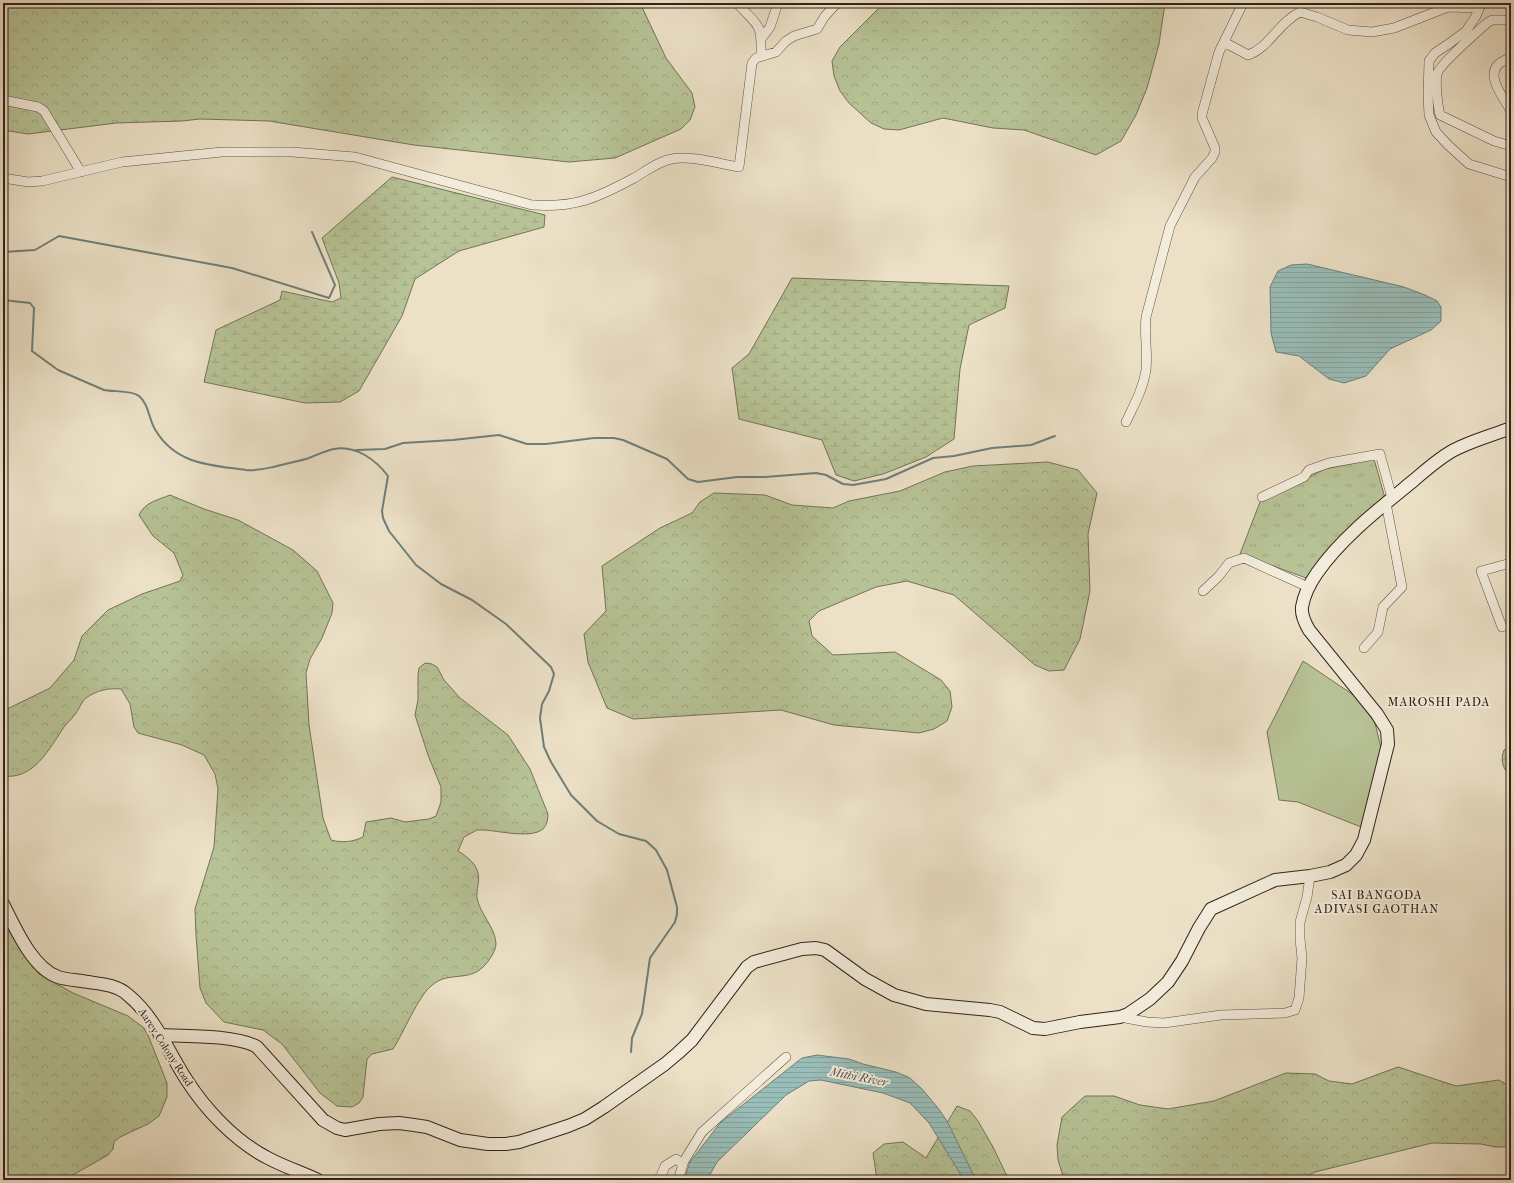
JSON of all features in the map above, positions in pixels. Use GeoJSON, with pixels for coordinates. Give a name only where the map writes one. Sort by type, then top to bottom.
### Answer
{"type":"FeatureCollection","features":[{"type":"Feature","properties":{"kind":"street"},"geometry":{"type":"LineString","coordinates":[[737,3],[759,26],[762,39],[761,56]]}},
{"type":"Feature","properties":{"kind":"street"},"geometry":{"type":"LineString","coordinates":[[762,39],[770,27],[778,3]]}},
{"type":"Feature","properties":{"kind":"street"},"geometry":{"type":"LineString","coordinates":[[3,178],[28,182],[42,181],[122,162],[222,152],[306,153],[355,157],[532,205],[553,207],[574,204],[611,191],[671,159],[681,158],[739,167],[752,63],[756,58],[776,52],[794,36],[817,28],[825,16],[837,3]]}},
{"type":"Feature","properties":{"kind":"street"},"geometry":{"type":"LineString","coordinates":[[1126,422],[1138,400],[1146,369],[1146,317],[1170,226],[1195,177],[1212,158],[1215,152],[1215,148],[1202,118],[1202,114],[1219,52],[1243,3]]}},
{"type":"Feature","properties":{"kind":"street"},"geometry":{"type":"LineString","coordinates":[[1224,42],[1248,55],[1256,52],[1291,16],[1300,12],[1317,17],[1348,30],[1372,32],[1394,28],[1448,7],[1481,5],[1476,16],[1466,30],[1435,53],[1429,62],[1429,115],[1436,132],[1469,164],[1511,177]]}},
{"type":"Feature","properties":{"kind":"street"},"geometry":{"type":"LineString","coordinates":[[1511,20],[1492,20],[1487,23],[1442,66],[1437,75],[1438,109],[1440,115],[1494,141],[1511,146]]}},
{"type":"Feature","properties":{"kind":"street"},"geometry":{"type":"LineString","coordinates":[[1511,57],[1500,63],[1495,69],[1493,76],[1511,110]]}},
{"type":"Feature","properties":{"kind":"street"},"geometry":{"type":"LineString","coordinates":[[3,100],[38,107],[44,111],[81,172]]}},
{"type":"Feature","properties":{"kind":"street"},"geometry":{"type":"LineString","coordinates":[[160,1035],[233,1040],[250,1043],[257,1047],[323,1120],[337,1128],[345,1130],[379,1124],[399,1123],[427,1127],[460,1140],[488,1144],[506,1144],[519,1142],[568,1126],[585,1119],[604,1107],[665,1064],[692,1040],[747,967],[754,962],[802,949],[816,948],[825,950],[865,979],[894,995],[926,1004],[995,1011],[1033,1028],[1045,1029],[1080,1022],[1120,1017],[1128,1014],[1150,999],[1168,982],[1182,961],[1199,928],[1211,909],[1275,880],[1330,872],[1346,865],[1356,856],[1364,840],[1389,737],[1387,730],[1377,714],[1308,630],[1303,621],[1302,608],[1308,587],[1316,574],[1355,531],[1389,500],[1441,458],[1455,449],[1511,428]]}},
{"type":"Feature","properties":{"kind":"street"},"geometry":{"type":"LineString","coordinates":[[1262,497],[1304,477],[1309,470],[1329,463],[1380,454],[1389,500],[1402,587],[1383,607],[1378,632],[1364,648]]}},
{"type":"Feature","properties":{"kind":"street"},"geometry":{"type":"LineString","coordinates":[[1203,591],[1218,577],[1229,563],[1244,558],[1308,587]]}},
{"type":"Feature","properties":{"kind":"street"},"geometry":{"type":"LineString","coordinates":[[1502,627],[1481,571],[1511,563]]}},
{"type":"Feature","properties":{"kind":"street"},"geometry":{"type":"LineString","coordinates":[[1120,1017],[1147,1022],[1164,1022],[1182,1021],[1221,1015],[1285,1013],[1295,1010],[1300,998],[1302,958],[1300,922],[1307,897],[1310,876]]}},
{"type":"Feature","properties":{"kind":"street","name":"Aarey Colony Road"},"geometry":{"type":"LineString","coordinates":[[3,904],[25,945],[42,967],[58,977],[108,985],[127,993],[142,1008],[187,1080],[214,1116],[243,1142],[266,1157],[318,1180]]}},
{"type":"Feature","properties":{"kind":"street"},"geometry":{"type":"LineString","coordinates":[[678,1180],[683,1164],[702,1132],[786,1057]]}},
{"type":"Feature","properties":{"kind":"street"},"geometry":{"type":"LineString","coordinates":[[657,1180],[661,1176],[665,1166],[676,1159],[683,1164]]}},
{"type":"Feature","properties":{"kind":"green space"},"geometry":{"type":"Polygon","coordinates":[[[3,3],[640,3],[666,58],[692,93],[695,107],[690,120],[681,129],[615,158],[569,162],[414,145],[269,121],[200,119],[116,123],[28,134],[3,130],[3,3]]]}},
{"type":"Feature","properties":{"kind":"green space"},"geometry":{"type":"Polygon","coordinates":[[[884,3],[1165,3],[1159,44],[1147,88],[1136,115],[1121,141],[1096,155],[1024,130],[993,128],[943,118],[899,130],[884,129],[871,123],[849,103],[840,91],[834,76],[832,61],[840,47],[884,3]]]}},
{"type":"Feature","properties":{"kind":"green space"},"geometry":{"type":"Polygon","coordinates":[[[392,177],[545,215],[544,227],[459,251],[415,279],[402,316],[359,391],[340,402],[305,403],[204,382],[216,330],[280,300],[282,291],[332,302],[341,298],[339,283],[322,238],[392,177]]]}},
{"type":"Feature","properties":{"kind":"green space"},"geometry":{"type":"Polygon","coordinates":[[[792,278],[1009,286],[1005,308],[969,325],[960,369],[954,439],[926,457],[883,474],[854,481],[836,475],[822,440],[739,419],[732,368],[749,354],[792,278]]]}},
{"type":"Feature","properties":{"kind":"green space"},"geometry":{"type":"Polygon","coordinates":[[[1374,459],[1385,498],[1309,579],[1240,554],[1260,502],[1325,469],[1374,459]]]}},
{"type":"Feature","properties":{"kind":"green space"},"geometry":{"type":"Polygon","coordinates":[[[1048,462],[1078,470],[1097,493],[1088,534],[1090,591],[1080,639],[1064,670],[1049,671],[1035,665],[954,595],[907,581],[876,587],[819,611],[809,621],[812,636],[833,655],[895,652],[941,680],[950,691],[952,707],[947,721],[934,729],[919,733],[834,725],[781,710],[633,719],[607,708],[588,662],[584,634],[606,611],[602,566],[660,528],[692,513],[700,502],[714,493],[765,495],[792,505],[833,508],[849,501],[900,491],[945,472],[973,466],[1048,462]]]}},
{"type":"Feature","properties":{"kind":"green space"},"geometry":{"type":"Polygon","coordinates":[[[170,495],[204,509],[238,520],[293,550],[317,571],[333,603],[332,613],[322,638],[310,659],[306,673],[309,725],[323,818],[331,840],[347,842],[363,837],[366,822],[391,818],[405,822],[429,819],[436,816],[441,802],[441,787],[428,755],[415,715],[418,700],[419,668],[425,663],[432,664],[437,667],[444,680],[460,698],[508,735],[530,769],[548,814],[543,829],[531,834],[477,830],[464,837],[458,851],[470,860],[477,869],[479,879],[477,898],[481,910],[493,931],[496,943],[495,950],[484,966],[477,972],[469,975],[446,978],[431,986],[426,991],[416,1006],[393,1049],[372,1054],[367,1059],[363,1097],[359,1103],[352,1107],[337,1106],[320,1093],[282,1044],[263,1030],[224,1022],[206,1003],[200,988],[195,909],[214,847],[218,789],[215,774],[204,755],[182,745],[138,733],[134,727],[130,704],[121,689],[108,689],[94,693],[85,699],[75,715],[64,727],[40,761],[32,768],[24,773],[14,776],[3,776],[3,711],[50,688],[74,660],[82,636],[108,610],[142,594],[180,581],[183,575],[174,553],[153,536],[139,515],[148,504],[170,495]]]}},
{"type":"Feature","properties":{"kind":"green space"},"geometry":{"type":"Polygon","coordinates":[[[1303,661],[1358,698],[1375,723],[1381,748],[1361,827],[1298,802],[1279,800],[1267,732],[1303,661]]]}},
{"type":"Feature","properties":{"kind":"green space"},"geometry":{"type":"Polygon","coordinates":[[[1511,747],[1511,777],[1504,768],[1502,758],[1504,750],[1511,747]]]}},
{"type":"Feature","properties":{"kind":"green space"},"geometry":{"type":"Polygon","coordinates":[[[3,920],[39,974],[73,993],[128,1016],[144,1028],[167,1083],[167,1097],[159,1116],[148,1124],[120,1137],[114,1142],[113,1149],[108,1155],[64,1180],[3,1180],[3,920]]]}},
{"type":"Feature","properties":{"kind":"green space"},"geometry":{"type":"Polygon","coordinates":[[[1398,1067],[1456,1086],[1499,1080],[1511,1087],[1511,1147],[1495,1147],[1481,1144],[1432,1143],[1315,1172],[1299,1180],[1062,1180],[1063,1176],[1058,1160],[1057,1145],[1062,1117],[1085,1096],[1114,1096],[1140,1105],[1168,1109],[1214,1101],[1286,1073],[1315,1074],[1329,1081],[1352,1084],[1398,1067]]]}},
{"type":"Feature","properties":{"kind":"green space"},"geometry":{"type":"Polygon","coordinates":[[[957,1106],[970,1111],[978,1121],[1006,1174],[1016,1180],[877,1180],[873,1153],[884,1144],[903,1142],[926,1158],[957,1106]]]}},
{"type":"Feature","properties":{"kind":"water"},"geometry":{"type":"Polygon","coordinates":[[[1307,264],[1404,287],[1425,295],[1437,301],[1441,307],[1441,321],[1431,330],[1390,349],[1366,376],[1344,383],[1329,379],[1299,356],[1276,352],[1271,333],[1270,287],[1278,271],[1291,265],[1307,264]]]}},
{"type":"Feature","properties":{"kind":"water","name":"Mithi River"},"geometry":{"type":"Polygon","coordinates":[[[817,1055],[849,1059],[896,1072],[910,1078],[922,1089],[947,1121],[976,1180],[964,1180],[929,1123],[910,1103],[883,1093],[821,1080],[809,1081],[786,1095],[717,1162],[707,1180],[684,1180],[690,1162],[721,1122],[802,1058],[817,1055]]]}},
{"type":"Feature","properties":{"kind":"waterway"},"geometry":{"type":"LineString","coordinates":[[3,252],[35,250],[59,236],[232,268],[329,298],[335,285],[312,232]]}},
{"type":"Feature","properties":{"kind":"waterway"},"geometry":{"type":"LineString","coordinates":[[3,300],[30,303],[34,308],[32,351],[58,370],[104,390],[127,392],[139,396],[145,403],[154,427],[164,442],[184,457],[220,467],[250,470],[263,469],[302,460],[327,451],[342,448],[358,452],[371,459],[378,464],[388,476],[382,511],[383,518],[389,531],[416,565],[441,584],[472,600],[506,624],[551,667],[554,674],[549,691],[542,704],[540,718],[544,747],[551,762],[571,795],[597,821],[619,834],[646,841],[656,850],[667,870],[677,907],[675,922],[650,958],[642,1014],[632,1038],[631,1052]]}},
{"type":"Feature","properties":{"kind":"waterway"},"geometry":{"type":"LineString","coordinates":[[356,450],[385,449],[403,443],[499,435],[527,444],[546,444],[594,438],[614,438],[623,440],[667,459],[688,479],[698,482],[737,477],[765,477],[816,473],[826,475],[843,484],[853,485],[886,479],[933,458],[954,456],[992,448],[1031,445],[1055,436]]}},
{"type":"Feature","properties":{"kind":"district","name":"MAROSHI PADA"},"geometry":{"type":"Point","coordinates":[1439,702]}},
{"type":"Feature","properties":{"kind":"district","name":"SAI BANGODA ADIVASI GAOTHAN"},"geometry":{"type":"Point","coordinates":[1377,902]}}]}
